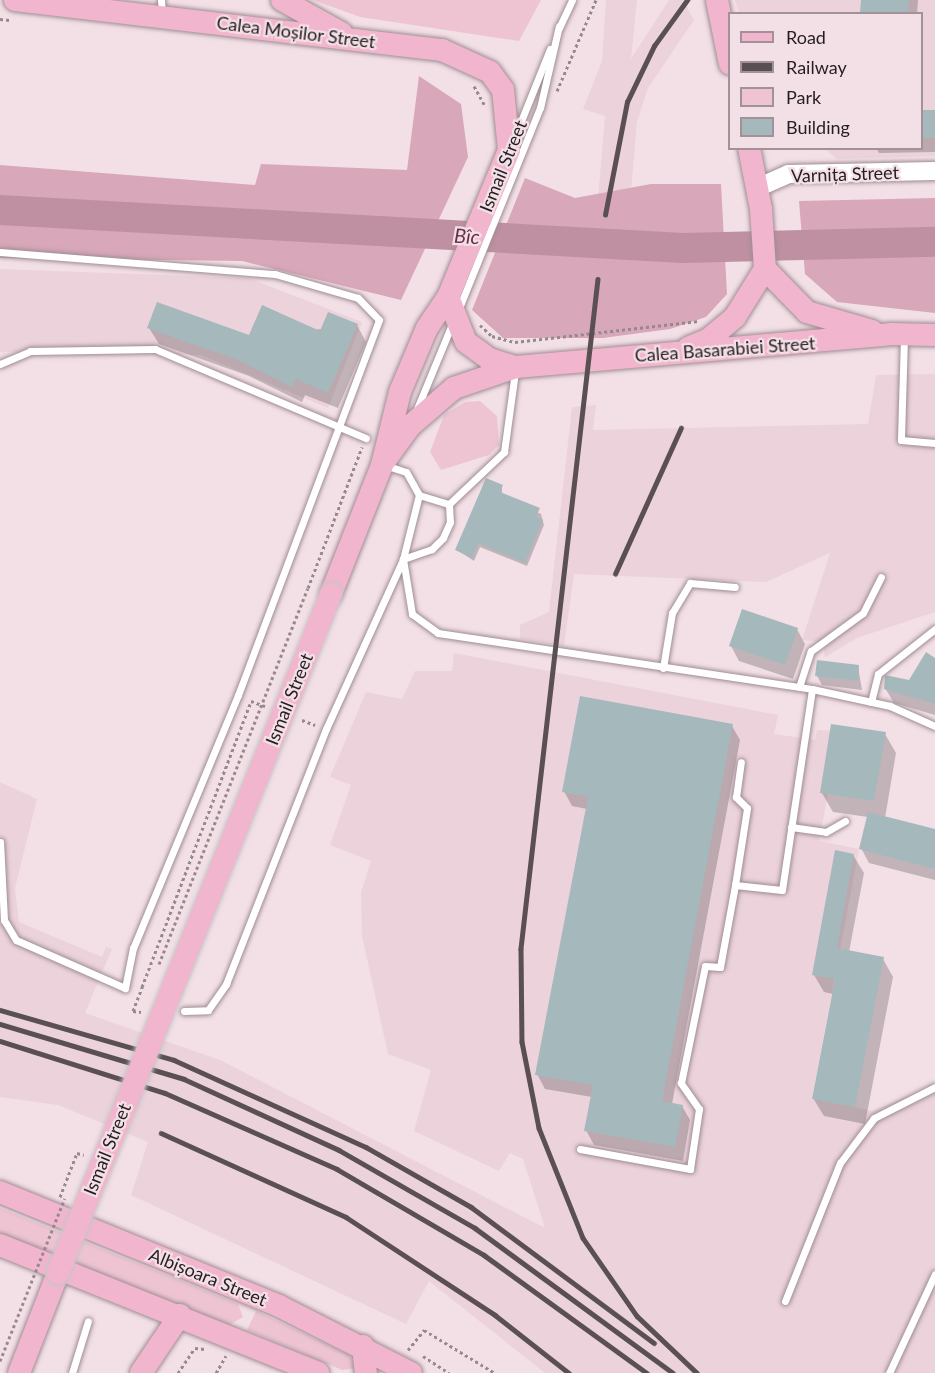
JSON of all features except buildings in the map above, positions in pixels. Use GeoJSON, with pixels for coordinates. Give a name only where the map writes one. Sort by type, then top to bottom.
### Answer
{"type":"FeatureCollection","features":[{"type":"Feature","properties":{"kind":"main road"},"geometry":{"type":"LineString","coordinates":[[282,0],[357,41]]}},
{"type":"Feature","properties":{"kind":"main road"},"geometry":{"type":"LineString","coordinates":[[702,0],[722,30]]}},
{"type":"Feature","properties":{"kind":"main road"},"geometry":{"type":"LineString","coordinates":[[717,0],[728,59]]}},
{"type":"Feature","properties":{"kind":"main road","name":"Calea Moșilor Street"},"geometry":{"type":"LineString","coordinates":[[19,10],[161,9],[357,41],[442,50],[490,72],[503,90],[509,150]]}},
{"type":"Feature","properties":{"kind":"main road","name":"Ismail Street"},"geometry":{"type":"LineString","coordinates":[[19,1373],[381,465],[399,392],[427,328],[460,310],[506,177],[509,150]]}},
{"type":"Feature","properties":{"kind":"main road"},"geometry":{"type":"LineString","coordinates":[[678,353],[709,339],[735,316],[765,266],[759,199],[749,150]]}},
{"type":"Feature","properties":{"kind":"main road"},"geometry":{"type":"LineString","coordinates":[[765,266],[807,312],[898,334]]}},
{"type":"Feature","properties":{"kind":"main road","name":"Calea Basarabiei Street"},"geometry":{"type":"LineString","coordinates":[[460,310],[476,352],[516,367]]}},
{"type":"Feature","properties":{"kind":"main road","name":"Calea Basarabiei Street"},"geometry":{"type":"LineString","coordinates":[[381,465],[410,426],[454,388],[516,367],[898,334],[935,335]]}},
{"type":"Feature","properties":{"kind":"main road","name":"Albișoara Street"},"geometry":{"type":"LineString","coordinates":[[0,1192],[258,1297],[363,1346],[408,1364]]}},
{"type":"Feature","properties":{"kind":"main road"},"geometry":{"type":"LineString","coordinates":[[0,1245],[180,1315],[318,1373]]}},
{"type":"Feature","properties":{"kind":"main road"},"geometry":{"type":"LineString","coordinates":[[141,1373],[180,1315]]}},
{"type":"Feature","properties":{"kind":"main road"},"geometry":{"type":"LineString","coordinates":[[363,1346],[366,1373]]}},
{"type":"Feature","properties":{"kind":"street","name":"Varnița Street"},"geometry":{"type":"LineString","coordinates":[[759,199],[788,174],[935,171]]}},
{"type":"Feature","properties":{"kind":"lane","name":"Ismail Street"},"geometry":{"type":"LineString","coordinates":[[509,150],[559,26],[572,0]]}},
{"type":"Feature","properties":{"kind":"lane","name":"Ismail Street"},"geometry":{"type":"LineString","coordinates":[[506,177],[540,108],[559,26]]}},
{"type":"Feature","properties":{"kind":"lane"},"geometry":{"type":"LineString","coordinates":[[0,252],[219,266],[275,274],[358,298],[380,320],[238,696],[133,948],[126,988],[16,940],[4,920],[0,842]]}},
{"type":"Feature","properties":{"kind":"lane","name":"Ismail Street"},"geometry":{"type":"LineString","coordinates":[[410,426],[460,310]]}},
{"type":"Feature","properties":{"kind":"lane"},"geometry":{"type":"LineString","coordinates":[[898,334],[901,440],[935,442]]}},
{"type":"Feature","properties":{"kind":"lane"},"geometry":{"type":"LineString","coordinates":[[0,364],[30,351],[155,349],[340,425],[366,438]]}},
{"type":"Feature","properties":{"kind":"lane"},"geometry":{"type":"LineString","coordinates":[[403,559],[432,549],[443,538],[450,522],[449,504],[504,452],[516,367]]}},
{"type":"Feature","properties":{"kind":"lane"},"geometry":{"type":"LineString","coordinates":[[184,1011],[208,1010],[226,984],[326,729],[403,559],[419,495],[406,472],[381,465]]}},
{"type":"Feature","properties":{"kind":"lane"},"geometry":{"type":"LineString","coordinates":[[419,495],[449,504]]}},
{"type":"Feature","properties":{"kind":"lane"},"geometry":{"type":"LineString","coordinates":[[403,559],[412,614],[438,633],[812,689],[871,702],[935,726]]}},
{"type":"Feature","properties":{"kind":"lane"},"geometry":{"type":"LineString","coordinates":[[798,687],[811,651],[863,613],[881,577]]}},
{"type":"Feature","properties":{"kind":"lane"},"geometry":{"type":"LineString","coordinates":[[663,668],[672,613],[690,583],[735,587]]}},
{"type":"Feature","properties":{"kind":"lane"},"geometry":{"type":"LineString","coordinates":[[871,702],[878,674],[935,629]]}},
{"type":"Feature","properties":{"kind":"lane"},"geometry":{"type":"LineString","coordinates":[[735,885],[782,890],[812,689]]}},
{"type":"Feature","properties":{"kind":"lane"},"geometry":{"type":"LineString","coordinates":[[580,1149],[690,1169],[699,1109],[681,1083],[705,966],[720,967],[747,808],[736,797],[741,762]]}},
{"type":"Feature","properties":{"kind":"lane"},"geometry":{"type":"LineString","coordinates":[[791,827],[826,832],[845,821]]}},
{"type":"Feature","properties":{"kind":"lane"},"geometry":{"type":"LineString","coordinates":[[785,1301],[840,1163],[874,1118],[935,1087]]}},
{"type":"Feature","properties":{"kind":"lane"},"geometry":{"type":"LineString","coordinates":[[889,1373],[935,1274]]}},
{"type":"Feature","properties":{"kind":"lane"},"geometry":{"type":"LineString","coordinates":[[72,1373],[88,1321]]}},
{"type":"Feature","properties":{"kind":"path"},"geometry":{"type":"LineString","coordinates":[[556,95],[596,0]]}},
{"type":"Feature","properties":{"kind":"path"},"geometry":{"type":"LineString","coordinates":[[0,19],[19,10]]}},
{"type":"Feature","properties":{"kind":"path"},"geometry":{"type":"LineString","coordinates":[[472,83],[486,110]]}},
{"type":"Feature","properties":{"kind":"path"},"geometry":{"type":"LineString","coordinates":[[460,310],[492,336],[515,342],[709,320]]}},
{"type":"Feature","properties":{"kind":"path"},"geometry":{"type":"LineString","coordinates":[[136,1023],[366,438]]}},
{"type":"Feature","properties":{"kind":"path"},"geometry":{"type":"LineString","coordinates":[[141,1012],[133,1011],[251,701]]}},
{"type":"Feature","properties":{"kind":"path"},"geometry":{"type":"LineString","coordinates":[[0,1361],[88,1144]]}},
{"type":"Feature","properties":{"kind":"path"},"geometry":{"type":"LineString","coordinates":[[64,1185],[77,1153],[84,1155]]}},
{"type":"Feature","properties":{"kind":"path"},"geometry":{"type":"LineString","coordinates":[[408,1364],[410,1348],[424,1330],[495,1373]]}},
{"type":"Feature","properties":{"kind":"path"},"geometry":{"type":"LineString","coordinates":[[178,1373],[195,1348],[215,1351]]}},
{"type":"Feature","properties":{"kind":"path"},"geometry":{"type":"LineString","coordinates":[[410,1348],[449,1373]]}},
{"type":"Feature","properties":{"kind":"path"},"geometry":{"type":"LineString","coordinates":[[216,1373],[229,1354],[221,1353]]}},
{"type":"Feature","properties":{"kind":"shaded area"},"geometry":{"type":"Polygon","coordinates":[[[606,0],[637,0],[631,59],[669,0],[683,0],[694,20],[648,88],[637,122],[629,213],[597,210],[605,116],[583,109],[602,61],[606,0]]]}},
{"type":"Feature","properties":{"kind":"shaded area"},"geometry":{"type":"Polygon","coordinates":[[[735,0],[935,0],[935,156],[837,159],[826,150],[923,150],[923,12],[739,12],[735,0]]]}},
{"type":"Feature","properties":{"kind":"shaded area"},"geometry":{"type":"Polygon","coordinates":[[[419,76],[461,104],[468,157],[401,300],[242,261],[0,258],[0,165],[255,185],[261,164],[407,170],[419,76]]]}},
{"type":"Feature","properties":{"kind":"shaded area"},"geometry":{"type":"Polygon","coordinates":[[[525,178],[575,198],[651,184],[721,184],[727,294],[706,317],[670,329],[603,338],[503,338],[472,310],[525,178]]]}},
{"type":"Feature","properties":{"kind":"shaded area"},"geometry":{"type":"Polygon","coordinates":[[[935,198],[935,313],[837,302],[805,274],[799,201],[935,198]]]}},
{"type":"Feature","properties":{"kind":"shaded area"},"geometry":{"type":"Polygon","coordinates":[[[0,269],[248,278],[362,322],[328,408],[201,355],[0,352],[0,269]]]}},
{"type":"Feature","properties":{"kind":"shaded area"},"geometry":{"type":"Polygon","coordinates":[[[935,374],[935,612],[857,638],[825,657],[823,642],[802,640],[830,553],[766,582],[574,574],[564,646],[520,639],[520,625],[549,612],[572,407],[596,405],[593,430],[868,424],[876,375],[935,374]]]}},
{"type":"Feature","properties":{"kind":"shaded area"},"geometry":{"type":"Polygon","coordinates":[[[454,653],[778,715],[774,734],[815,740],[817,730],[840,731],[819,841],[859,849],[812,1098],[872,1111],[935,1085],[935,1373],[545,1373],[429,1281],[406,1324],[131,1195],[148,1142],[58,1105],[0,1097],[0,782],[37,799],[15,888],[19,922],[102,957],[106,947],[112,949],[85,1013],[220,1060],[545,1228],[523,1159],[510,1153],[499,1171],[414,1131],[431,1070],[388,1054],[362,936],[361,893],[371,861],[330,845],[351,785],[330,777],[366,692],[402,699],[415,671],[452,671],[454,653]]]}},
{"type":"Feature","properties":{"kind":"green space"},"geometry":{"type":"Polygon","coordinates":[[[313,0],[541,0],[519,41],[360,17],[313,0]]]}},
{"type":"Feature","properties":{"kind":"green space"},"geometry":{"type":"Polygon","coordinates":[[[480,401],[497,416],[499,445],[489,455],[441,470],[430,452],[444,415],[465,402],[480,401]]]}},
{"type":"Feature","properties":{"kind":"green space"},"geometry":{"type":"Polygon","coordinates":[[[0,1208],[238,1304],[243,1317],[229,1325],[0,1234],[0,1208]]]}},
{"type":"Feature","properties":{"kind":"green space"},"geometry":{"type":"Polygon","coordinates":[[[256,1311],[349,1355],[357,1368],[342,1370],[247,1330],[256,1311]]]}},
{"type":"Feature","properties":{"kind":"waterway","name":"Bîc"},"geometry":{"type":"LineString","coordinates":[[0,210],[683,248],[935,242]]}},
{"type":"Feature","properties":{"kind":"railway"},"geometry":{"type":"LineString","coordinates":[[605,215],[627,102],[654,46],[687,0]]}},
{"type":"Feature","properties":{"kind":"railway"},"geometry":{"type":"LineString","coordinates":[[598,279],[521,949],[522,1042],[539,1128],[583,1238],[637,1316],[697,1373]]}},
{"type":"Feature","properties":{"kind":"railway"},"geometry":{"type":"LineString","coordinates":[[615,574],[681,428]]}},
{"type":"Feature","properties":{"kind":"railway"},"geometry":{"type":"LineString","coordinates":[[0,1010],[174,1060],[366,1147],[471,1207],[654,1343]]}},
{"type":"Feature","properties":{"kind":"railway"},"geometry":{"type":"LineString","coordinates":[[0,1024],[184,1079],[339,1150],[475,1228],[673,1373]]}},
{"type":"Feature","properties":{"kind":"railway"},"geometry":{"type":"LineString","coordinates":[[0,1041],[165,1093],[337,1169],[484,1255],[647,1373]]}},
{"type":"Feature","properties":{"kind":"railway"},"geometry":{"type":"LineString","coordinates":[[161,1133],[346,1217],[495,1315],[569,1373]]}}]}
